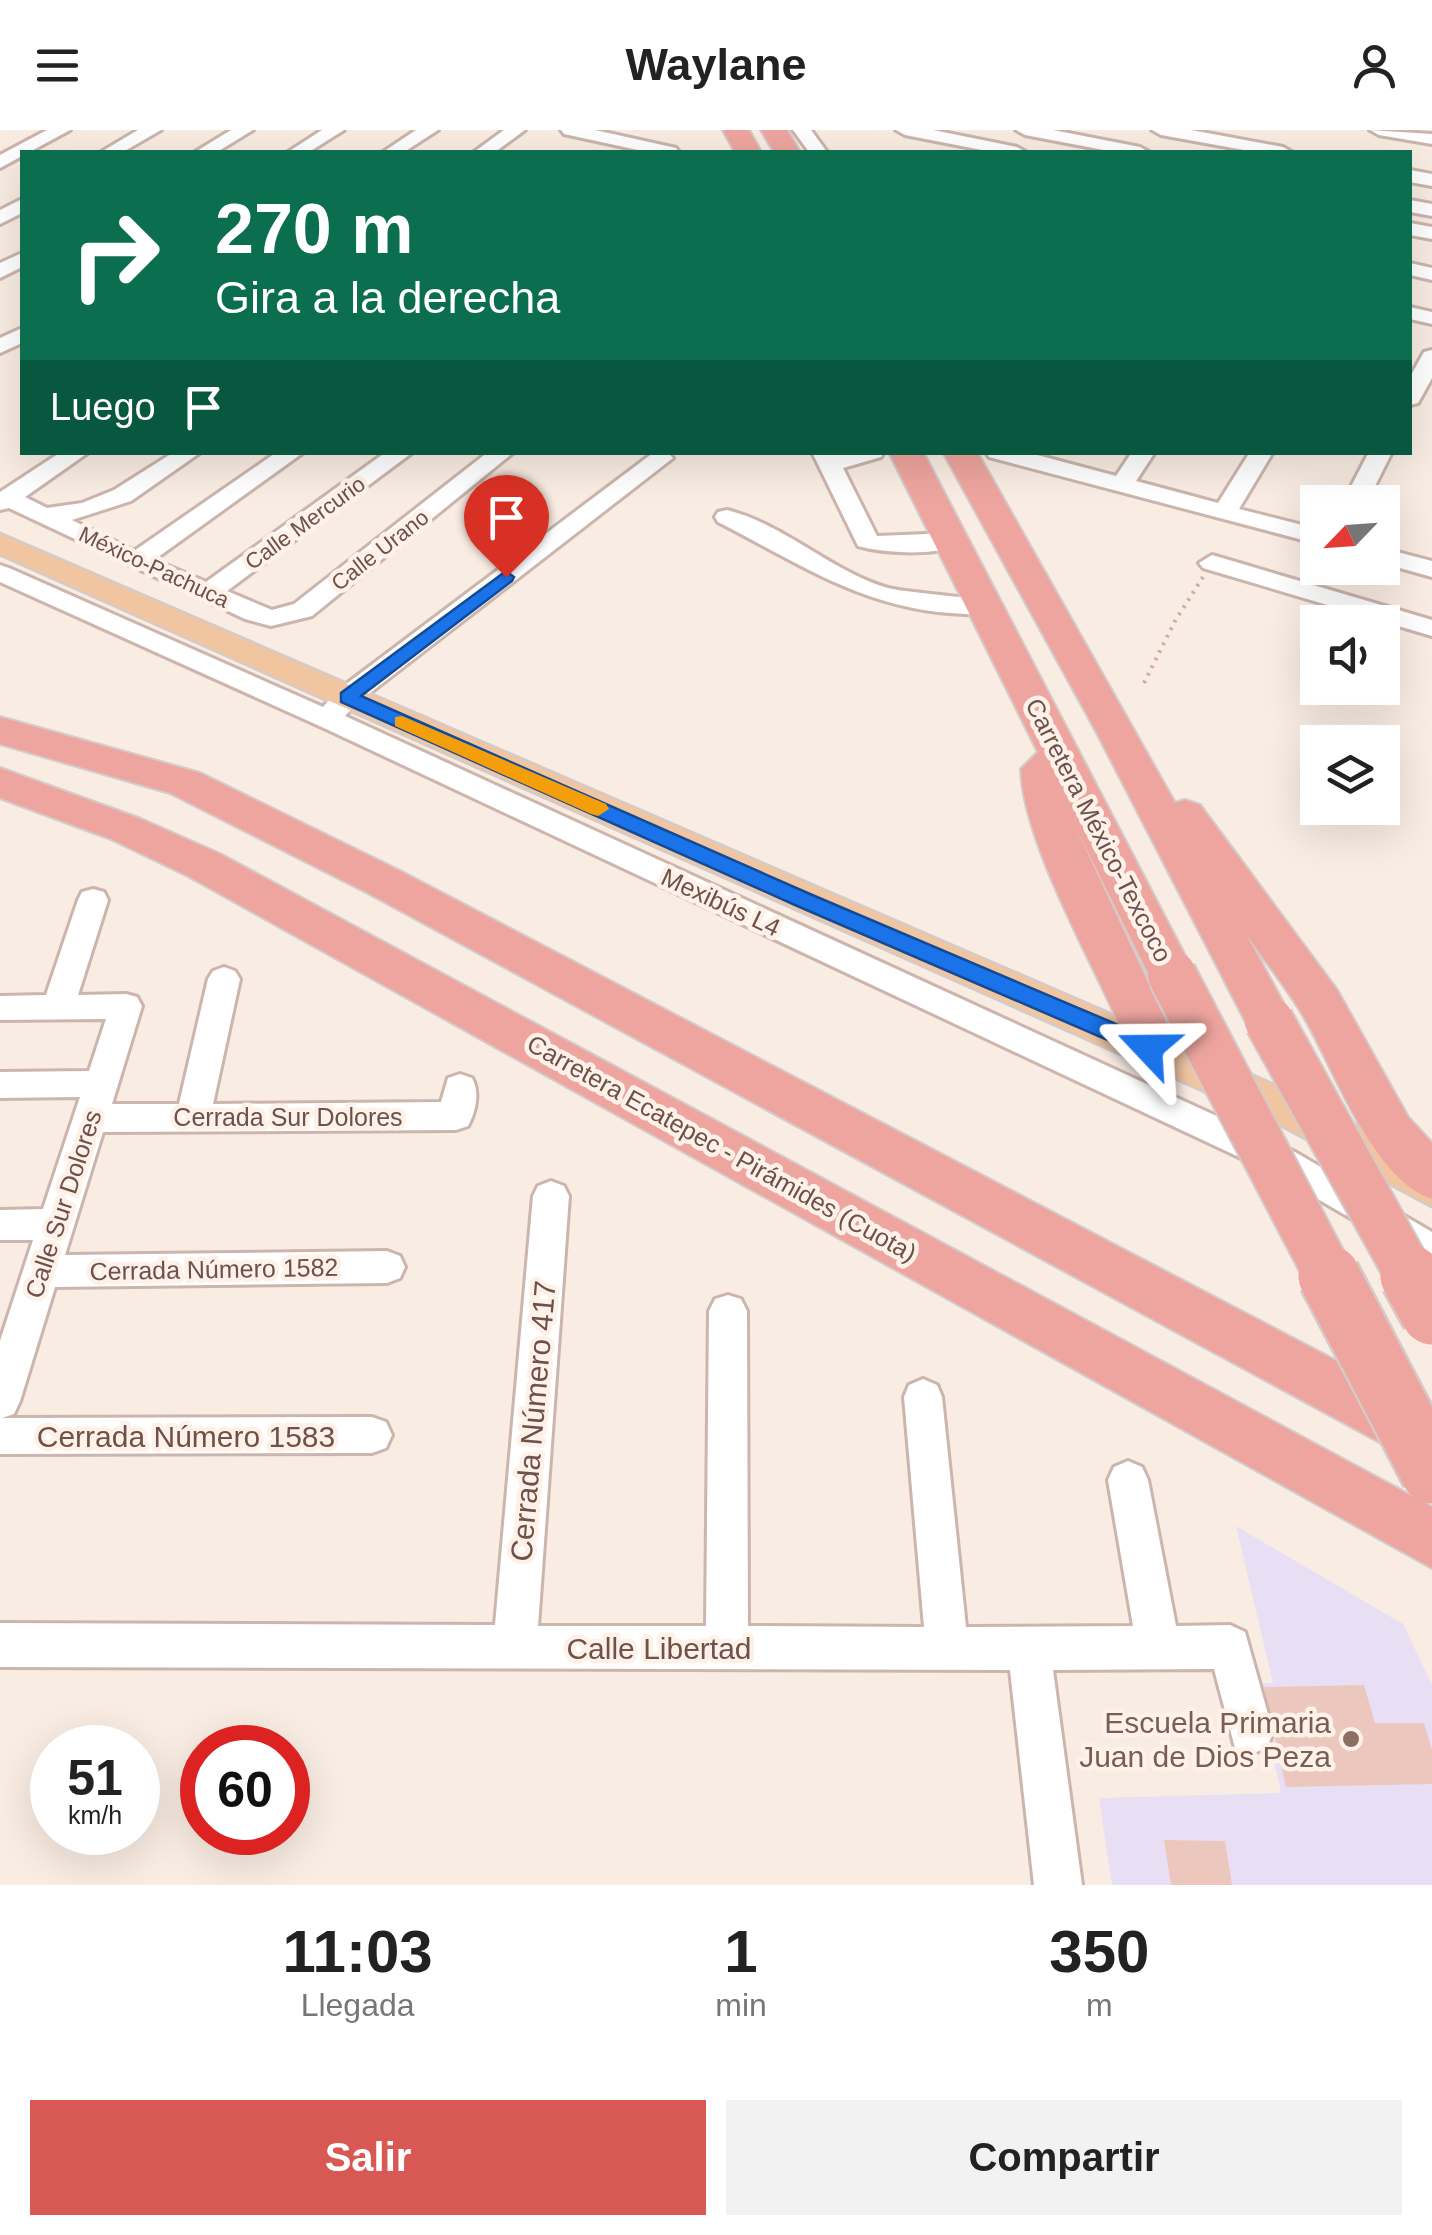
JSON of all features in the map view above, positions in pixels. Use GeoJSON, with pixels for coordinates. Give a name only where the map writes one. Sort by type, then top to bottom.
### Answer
{"type":"FeatureCollection","features":[{"type":"Feature","properties":{"kind":"highway","name":"Carretera México-Texcoco"},"geometry":{"type":"LineString","coordinates":[[908,455],[1172,976],[1432,1473]]}},
{"type":"Feature","properties":{"kind":"highway"},"geometry":{"type":"LineString","coordinates":[[962,455],[1432,1314]]}},
{"type":"Feature","properties":{"kind":"highway"},"geometry":{"type":"LineString","coordinates":[[0,730],[185,784],[284,833],[1432,1441]]}},
{"type":"Feature","properties":{"kind":"highway"},"geometry":{"type":"LineString","coordinates":[[1126,750],[1230,872],[1320,1003],[1390,1132],[1432,1178]]}},
{"type":"Feature","properties":{"kind":"highway"},"geometry":{"type":"LineString","coordinates":[[1062,755],[1042,769],[1048,812],[1141,1020],[1148,1048]]}},
{"type":"Feature","properties":{"kind":"highway","name":"Carretera Ecatepec - Pirámides (Cuota)"},"geometry":{"type":"LineString","coordinates":[[0,782],[126,829],[204,865],[1432,1538]]}},
{"type":"Feature","properties":{"kind":"main road"},"geometry":{"type":"LineString","coordinates":[[0,543],[142,606],[331,714],[802,900],[1148,1048],[1298,1114],[1432,1188]]}},
{"type":"Feature","properties":{"kind":"street"},"geometry":{"type":"LineString","coordinates":[[42,150],[61,130]]}},
{"type":"Feature","properties":{"kind":"street"},"geometry":{"type":"LineString","coordinates":[[114,150],[152,130]]}},
{"type":"Feature","properties":{"kind":"street"},"geometry":{"type":"LineString","coordinates":[[208,150],[244,130]]}},
{"type":"Feature","properties":{"kind":"street"},"geometry":{"type":"LineString","coordinates":[[300,150],[334,130]]}},
{"type":"Feature","properties":{"kind":"street"},"geometry":{"type":"LineString","coordinates":[[395,150],[429,130]]}},
{"type":"Feature","properties":{"kind":"street"},"geometry":{"type":"LineString","coordinates":[[485,150],[516,130]]}},
{"type":"Feature","properties":{"kind":"street"},"geometry":{"type":"LineString","coordinates":[[570,130],[661,150]]}},
{"type":"Feature","properties":{"kind":"street"},"geometry":{"type":"LineString","coordinates":[[905,130],[1005,150]]}},
{"type":"Feature","properties":{"kind":"street"},"geometry":{"type":"LineString","coordinates":[[993,148],[1008,130]]}},
{"type":"Feature","properties":{"kind":"street"},"geometry":{"type":"LineString","coordinates":[[1026,130],[1130,150]]}},
{"type":"Feature","properties":{"kind":"street"},"geometry":{"type":"LineString","coordinates":[[1161,130],[1272,150]]}},
{"type":"Feature","properties":{"kind":"street"},"geometry":{"type":"LineString","coordinates":[[1380,130],[1432,139]]}},
{"type":"Feature","properties":{"kind":"street"},"geometry":{"type":"LineString","coordinates":[[581,150],[600,137]]}},
{"type":"Feature","properties":{"kind":"street"},"geometry":{"type":"LineString","coordinates":[[0,218],[11,184]]}},
{"type":"Feature","properties":{"kind":"street"},"geometry":{"type":"LineString","coordinates":[[1412,394],[1432,356]]}},
{"type":"Feature","properties":{"kind":"street"},"geometry":{"type":"LineString","coordinates":[[4,501],[73,455]]}},
{"type":"Feature","properties":{"kind":"street"},"geometry":{"type":"LineString","coordinates":[[42,515],[79,515],[112,504],[186,455]]}},
{"type":"Feature","properties":{"kind":"street"},"geometry":{"type":"LineString","coordinates":[[136,562],[289,455]]}},
{"type":"Feature","properties":{"kind":"street","name":"Calle Mercurio"},"geometry":{"type":"LineString","coordinates":[[208,593],[398,455]]}},
{"type":"Feature","properties":{"kind":"street","name":"Calle Urano"},"geometry":{"type":"LineString","coordinates":[[303,610],[499,455]]}},
{"type":"Feature","properties":{"kind":"street"},"geometry":{"type":"LineString","coordinates":[[853,455],[826,459],[867,540],[886,546],[952,540]]}},
{"type":"Feature","properties":{"kind":"street"},"geometry":{"type":"LineString","coordinates":[[1018,455],[1300,532]]}},
{"type":"Feature","properties":{"kind":"street"},"geometry":{"type":"LineString","coordinates":[[1123,483],[1142,455]]}},
{"type":"Feature","properties":{"kind":"street"},"geometry":{"type":"LineString","coordinates":[[1225,512],[1260,455]]}},
{"type":"Feature","properties":{"kind":"street"},"geometry":{"type":"LineString","coordinates":[[1364,485],[1379,455]]}},
{"type":"Feature","properties":{"kind":"street"},"geometry":{"type":"LineString","coordinates":[[331,714],[660,458]]}},
{"type":"Feature","properties":{"kind":"street","name":"México-Pachuca"},"geometry":{"type":"LineString","coordinates":[[4,501],[271,618],[303,610]]}},
{"type":"Feature","properties":{"kind":"street"},"geometry":{"type":"LineString","coordinates":[[727,517],[876,593],[930,605],[988,607]]}},
{"type":"Feature","properties":{"kind":"street"},"geometry":{"type":"LineString","coordinates":[[1400,561],[1432,569]]}},
{"type":"Feature","properties":{"kind":"street"},"geometry":{"type":"LineString","coordinates":[[1212,563],[1432,628]]}},
{"type":"Feature","properties":{"kind":"street","name":"Mexibús L4"},"geometry":{"type":"LineString","coordinates":[[0,574],[331,714],[1282,1162],[1432,1250]]}},
{"type":"Feature","properties":{"kind":"street"},"geometry":{"type":"LineString","coordinates":[[142,606],[164,574]]}},
{"type":"Feature","properties":{"kind":"street"},"geometry":{"type":"LineString","coordinates":[[0,1008],[58,1007],[93,900]]}},
{"type":"Feature","properties":{"kind":"street"},"geometry":{"type":"LineString","coordinates":[[193,1118],[224,979]]}},
{"type":"Feature","properties":{"kind":"street","name":"Calle Sur Dolores"},"geometry":{"type":"LineString","coordinates":[[2,1391],[126,1006],[58,1007]]}},
{"type":"Feature","properties":{"kind":"street"},"geometry":{"type":"LineString","coordinates":[[0,1085],[101,1084]]}},
{"type":"Feature","properties":{"kind":"street","name":"Cerrada Sur Dolores"},"geometry":{"type":"LineString","coordinates":[[90,1118],[456,1116],[460,1087]]}},
{"type":"Feature","properties":{"kind":"street","name":"Cerrada Número 417"},"geometry":{"type":"LineString","coordinates":[[516,1647],[551,1196]]}},
{"type":"Feature","properties":{"kind":"street"},"geometry":{"type":"LineString","coordinates":[[0,1225],[56,1224]]}},
{"type":"Feature","properties":{"kind":"street","name":"Cerrada Número 1582"},"geometry":{"type":"LineString","coordinates":[[41,1271],[387,1267]]}},
{"type":"Feature","properties":{"kind":"street"},"geometry":{"type":"LineString","coordinates":[[726,1648],[728,1311]]}},
{"type":"Feature","properties":{"kind":"street"},"geometry":{"type":"LineString","coordinates":[[922,1397],[946,1649]]}},
{"type":"Feature","properties":{"kind":"street","name":"Cerrada Número 1583"},"geometry":{"type":"LineString","coordinates":[[0,1436],[372,1436]]}},
{"type":"Feature","properties":{"kind":"street"},"geometry":{"type":"LineString","coordinates":[[1128,1480],[1158,1647]]}},
{"type":"Feature","properties":{"kind":"street","name":"Calle Libertad"},"geometry":{"type":"LineString","coordinates":[[0,1645],[946,1649],[1230,1646],[1251,1732]]}},
{"type":"Feature","properties":{"kind":"street"},"geometry":{"type":"LineString","coordinates":[[1030,1649],[1058,1885]]}},
{"type":"Feature","properties":{"kind":"path"},"geometry":{"type":"LineString","coordinates":[[1144,684],[1175,621],[1212,563]]}},
{"type":"Feature","properties":{"kind":"shaded area","name":"Escuela Primaria Juan de Dios Peza"},"geometry":{"type":"Polygon","coordinates":[[[1236,1526],[1403,1624],[1432,1685],[1432,1885],[1112,1885],[1099,1798],[1281,1793],[1258,1683],[1273,1683],[1236,1526]]]}},
{"type":"Feature","properties":{"kind":"building"},"geometry":{"type":"Polygon","coordinates":[[[1364,1685],[1375,1723],[1424,1723],[1432,1750],[1432,1784],[1286,1787],[1264,1687],[1364,1685]]]}},
{"type":"Feature","properties":{"kind":"building"},"geometry":{"type":"Polygon","coordinates":[[[1164,1840],[1225,1841],[1232,1885],[1171,1885],[1164,1840]]]}},
{"type":"Feature","properties":{"kind":"slow traffic"},"geometry":{"type":"LineString","coordinates":[[402,722],[598,809]]}},
{"type":"Feature","properties":{"kind":"place","name":"Escuela Primaria Juan de Dios Peza"},"geometry":{"type":"Point","coordinates":[1351,1739]}},
{"type":"Feature","properties":{"kind":"route"},"geometry":{"type":"LineString","coordinates":[[506,577],[348,697],[802,900],[1148,1048]]}}]}
